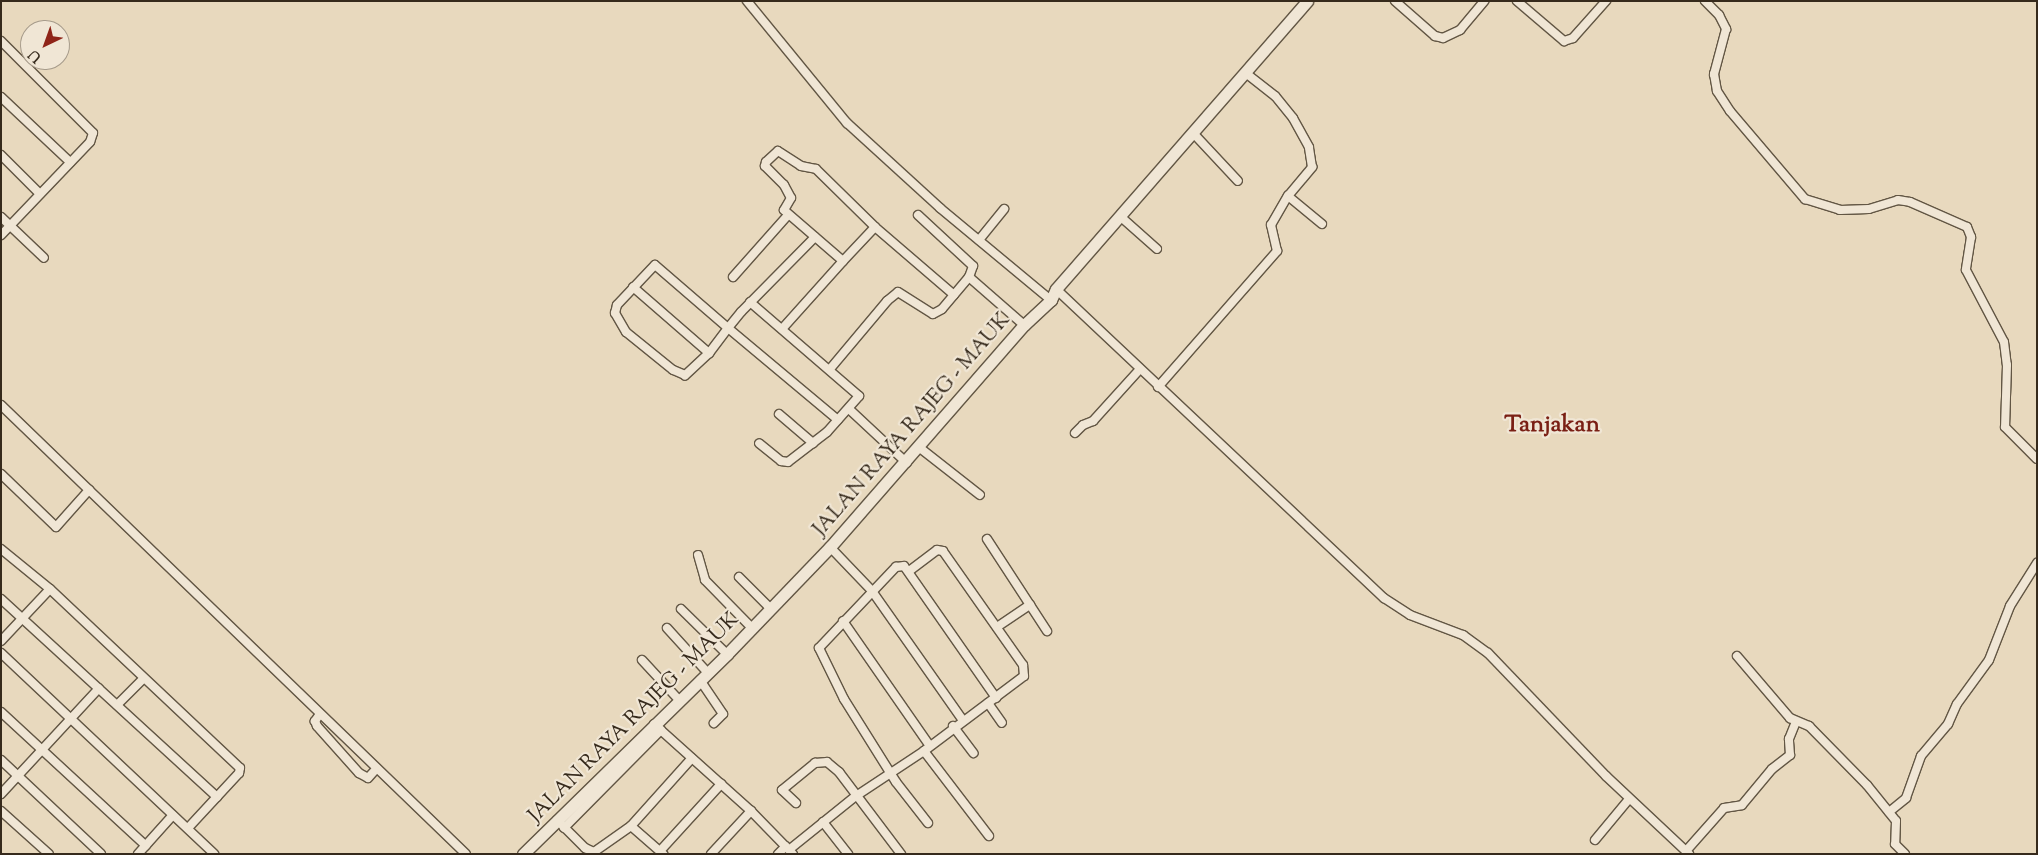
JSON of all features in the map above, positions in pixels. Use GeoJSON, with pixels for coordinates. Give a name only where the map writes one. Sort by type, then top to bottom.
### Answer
{"type":"FeatureCollection","features":[{"type":"Feature","properties":{"kind":"main road","name":"JALAN RAYA RAJEG - MAUK"},"geometry":{"type":"LineString","coordinates":[[523,854],[560,824],[658,727],[679,700],[727,654],[830,547],[920,448],[1024,325],[1051,300],[1056,289],[1194,134],[1307,1]]}},
{"type":"Feature","properties":{"kind":"street"},"geometry":{"type":"LineString","coordinates":[[747,1],[847,123],[940,208],[1051,300]]}},
{"type":"Feature","properties":{"kind":"street"},"geometry":{"type":"LineString","coordinates":[[1395,1],[1435,36],[1443,38],[1460,30],[1484,1]]}},
{"type":"Feature","properties":{"kind":"street"},"geometry":{"type":"LineString","coordinates":[[1517,1],[1564,41],[1573,38],[1606,1]]}},
{"type":"Feature","properties":{"kind":"street"},"geometry":{"type":"LineString","coordinates":[[1705,1],[1719,15],[1726,29],[1714,74],[1717,91],[1730,111],[1805,199],[1840,210],[1869,209],[1898,200],[1910,202],[1964,224],[1970,230],[1966,270],[2004,342],[2007,365],[2005,427],[2037,458]]}},
{"type":"Feature","properties":{"kind":"street"},"geometry":{"type":"LineString","coordinates":[[1,41],[93,133],[90,142],[1,235]]}},
{"type":"Feature","properties":{"kind":"street"},"geometry":{"type":"LineString","coordinates":[[1158,387],[1277,251],[1271,225],[1288,196],[1312,167],[1309,147],[1283,104],[1246,74]]}},
{"type":"Feature","properties":{"kind":"street"},"geometry":{"type":"LineString","coordinates":[[1,97],[70,162]]}},
{"type":"Feature","properties":{"kind":"street"},"geometry":{"type":"LineString","coordinates":[[1194,134],[1238,181]]}},
{"type":"Feature","properties":{"kind":"street"},"geometry":{"type":"LineString","coordinates":[[842,261],[788,214],[784,208],[791,198],[765,165],[778,151],[801,166],[816,169],[875,227],[954,294]]}},
{"type":"Feature","properties":{"kind":"street"},"geometry":{"type":"LineString","coordinates":[[1,155],[40,194]]}},
{"type":"Feature","properties":{"kind":"street"},"geometry":{"type":"LineString","coordinates":[[1288,196],[1322,224]]}},
{"type":"Feature","properties":{"kind":"street"},"geometry":{"type":"LineString","coordinates":[[979,240],[1004,209]]}},
{"type":"Feature","properties":{"kind":"street"},"geometry":{"type":"LineString","coordinates":[[733,278],[788,214]]}},
{"type":"Feature","properties":{"kind":"street"},"geometry":{"type":"LineString","coordinates":[[830,369],[895,293],[903,294],[932,314],[942,309],[969,278],[972,266],[918,215]]}},
{"type":"Feature","properties":{"kind":"street"},"geometry":{"type":"LineString","coordinates":[[1,217],[44,258]]}},
{"type":"Feature","properties":{"kind":"street"},"geometry":{"type":"LineString","coordinates":[[1121,217],[1157,249]]}},
{"type":"Feature","properties":{"kind":"street"},"geometry":{"type":"LineString","coordinates":[[782,329],[875,227]]}},
{"type":"Feature","properties":{"kind":"street"},"geometry":{"type":"LineString","coordinates":[[815,237],[750,302],[728,328],[709,353],[690,372],[680,375],[626,332],[616,318],[616,305],[655,265],[728,328],[838,420]]}},
{"type":"Feature","properties":{"kind":"street"},"geometry":{"type":"LineString","coordinates":[[969,278],[1024,325]]}},
{"type":"Feature","properties":{"kind":"street"},"geometry":{"type":"LineString","coordinates":[[633,287],[709,353]]}},
{"type":"Feature","properties":{"kind":"street"},"geometry":{"type":"LineString","coordinates":[[1056,289],[1158,387],[1240,460],[1384,598],[1410,615],[1463,636],[1488,653],[1629,799],[1687,852],[1724,808],[1742,805],[1772,769],[1790,755],[1789,740],[1796,722]]}},
{"type":"Feature","properties":{"kind":"street"},"geometry":{"type":"LineString","coordinates":[[750,302],[830,369],[859,396],[849,409],[813,443],[785,463],[760,442]]}},
{"type":"Feature","properties":{"kind":"street"},"geometry":{"type":"LineString","coordinates":[[1075,433],[1083,425],[1093,421],[1140,369]]}},
{"type":"Feature","properties":{"kind":"street"},"geometry":{"type":"LineString","coordinates":[[1,405],[466,854]]}},
{"type":"Feature","properties":{"kind":"street"},"geometry":{"type":"LineString","coordinates":[[849,409],[907,462]]}},
{"type":"Feature","properties":{"kind":"street"},"geometry":{"type":"LineString","coordinates":[[779,414],[813,443]]}},
{"type":"Feature","properties":{"kind":"street"},"geometry":{"type":"LineString","coordinates":[[920,448],[980,495]]}},
{"type":"Feature","properties":{"kind":"street"},"geometry":{"type":"LineString","coordinates":[[1,474],[56,527],[89,490]]}},
{"type":"Feature","properties":{"kind":"street"},"geometry":{"type":"LineString","coordinates":[[987,539],[1048,631]]}},
{"type":"Feature","properties":{"kind":"street"},"geometry":{"type":"LineString","coordinates":[[830,547],[872,591],[962,719]]}},
{"type":"Feature","properties":{"kind":"street"},"geometry":{"type":"LineString","coordinates":[[1,549],[50,589],[240,768],[217,798],[188,828]]}},
{"type":"Feature","properties":{"kind":"street"},"geometry":{"type":"LineString","coordinates":[[778,854],[790,850],[856,796],[927,748],[962,719],[988,704],[1018,681],[1024,672],[1023,666],[943,550],[937,550],[910,570]]}},
{"type":"Feature","properties":{"kind":"street"},"geometry":{"type":"LineString","coordinates":[[698,555],[705,580],[752,628]]}},
{"type":"Feature","properties":{"kind":"street"},"geometry":{"type":"LineString","coordinates":[[1889,812],[1906,798],[1921,756],[1948,724],[1957,704],[1989,660],[2010,606],[2037,563]]}},
{"type":"Feature","properties":{"kind":"street"},"geometry":{"type":"LineString","coordinates":[[928,823],[900,788],[892,771],[844,699],[819,652],[822,644],[872,591],[900,565],[910,570],[996,698]]}},
{"type":"Feature","properties":{"kind":"street"},"geometry":{"type":"LineString","coordinates":[[740,577],[771,609]]}},
{"type":"Feature","properties":{"kind":"street"},"geometry":{"type":"LineString","coordinates":[[1,641],[50,589]]}},
{"type":"Feature","properties":{"kind":"street"},"geometry":{"type":"LineString","coordinates":[[1,599],[217,798]]}},
{"type":"Feature","properties":{"kind":"street"},"geometry":{"type":"LineString","coordinates":[[997,627],[1030,606]]}},
{"type":"Feature","properties":{"kind":"street"},"geometry":{"type":"LineString","coordinates":[[681,609],[727,654]]}},
{"type":"Feature","properties":{"kind":"street"},"geometry":{"type":"LineString","coordinates":[[843,622],[927,748],[989,836]]}},
{"type":"Feature","properties":{"kind":"street"},"geometry":{"type":"LineString","coordinates":[[667,628],[704,676],[723,714],[714,723]]}},
{"type":"Feature","properties":{"kind":"street"},"geometry":{"type":"LineString","coordinates":[[1,653],[214,854]]}},
{"type":"Feature","properties":{"kind":"street"},"geometry":{"type":"LineString","coordinates":[[1737,656],[1796,722],[1809,726],[1889,812],[1896,821],[1894,844],[1905,854]]}},
{"type":"Feature","properties":{"kind":"street"},"geometry":{"type":"LineString","coordinates":[[642,660],[679,700]]}},
{"type":"Feature","properties":{"kind":"street"},"geometry":{"type":"LineString","coordinates":[[117,705],[144,678]]}},
{"type":"Feature","properties":{"kind":"street"},"geometry":{"type":"LineString","coordinates":[[1,794],[70,717],[99,688]]}},
{"type":"Feature","properties":{"kind":"street"},"geometry":{"type":"LineString","coordinates":[[988,704],[1002,723]]}},
{"type":"Feature","properties":{"kind":"street"},"geometry":{"type":"LineString","coordinates":[[1,712],[146,846]]}},
{"type":"Feature","properties":{"kind":"street"},"geometry":{"type":"LineString","coordinates":[[320,714],[315,721],[317,726],[359,772],[368,778],[377,768]]}},
{"type":"Feature","properties":{"kind":"street"},"geometry":{"type":"LineString","coordinates":[[953,726],[973,753]]}},
{"type":"Feature","properties":{"kind":"street"},"geometry":{"type":"LineString","coordinates":[[658,727],[752,811],[790,850]]}},
{"type":"Feature","properties":{"kind":"street"},"geometry":{"type":"LineString","coordinates":[[560,824],[594,852],[631,826],[692,758]]}},
{"type":"Feature","properties":{"kind":"street"},"geometry":{"type":"LineString","coordinates":[[1,760],[101,854]]}},
{"type":"Feature","properties":{"kind":"street"},"geometry":{"type":"LineString","coordinates":[[796,803],[782,790],[819,762],[834,766],[901,854]]}},
{"type":"Feature","properties":{"kind":"street"},"geometry":{"type":"LineString","coordinates":[[631,826],[662,852],[721,784]]}},
{"type":"Feature","properties":{"kind":"street"},"geometry":{"type":"LineString","coordinates":[[1594,840],[1629,799]]}},
{"type":"Feature","properties":{"kind":"street"},"geometry":{"type":"LineString","coordinates":[[1,811],[49,854]]}},
{"type":"Feature","properties":{"kind":"street"},"geometry":{"type":"LineString","coordinates":[[711,854],[752,811]]}},
{"type":"Feature","properties":{"kind":"street"},"geometry":{"type":"LineString","coordinates":[[138,854],[173,815]]}},
{"type":"Feature","properties":{"kind":"street"},"geometry":{"type":"LineString","coordinates":[[823,822],[848,854]]}},
{"type":"Feature","properties":{"kind":"district","name":"Tanjakan"},"geometry":{"type":"Point","coordinates":[1552,426]}}]}
